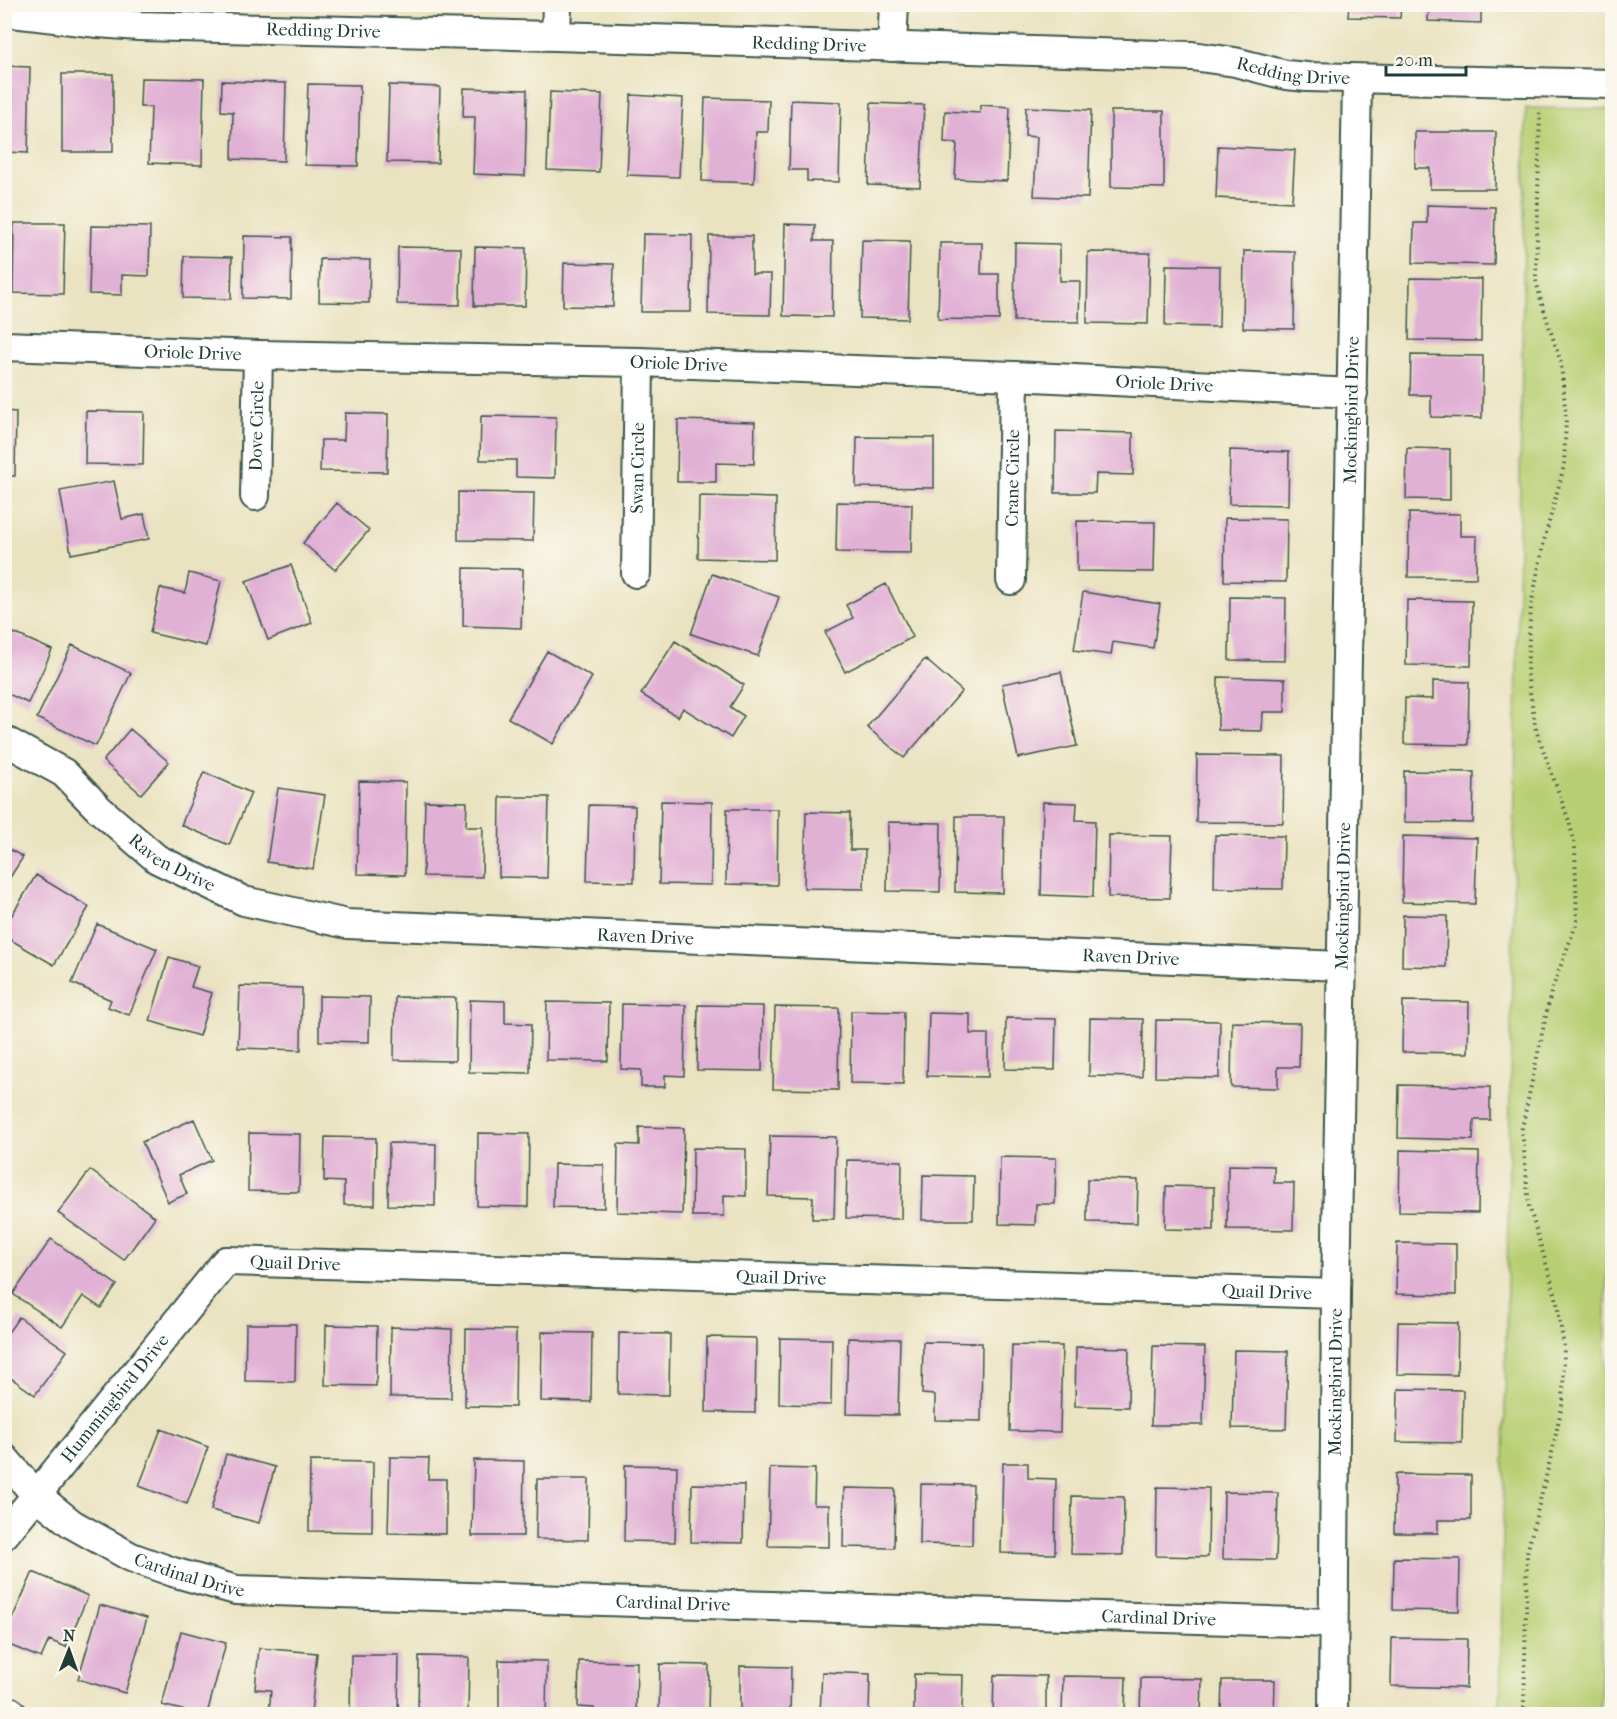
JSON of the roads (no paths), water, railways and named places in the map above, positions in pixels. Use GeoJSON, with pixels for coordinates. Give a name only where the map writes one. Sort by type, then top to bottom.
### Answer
{"type":"FeatureCollection","features":[{"type":"Feature","properties":{"kind":"street"},"geometry":{"type":"LineString","coordinates":[[556,36],[557,4]]}},
{"type":"Feature","properties":{"kind":"street"},"geometry":{"type":"LineString","coordinates":[[892,47],[894,4]]}},
{"type":"Feature","properties":{"kind":"street","name":"Redding Drive"},"geometry":{"type":"LineString","coordinates":[[4,12],[98,23],[210,16],[556,36],[1192,56],[1235,62],[1286,75],[1357,79],[1612,84]]}},
{"type":"Feature","properties":{"kind":"street","name":"Mockingbird Drive"},"geometry":{"type":"LineString","coordinates":[[1333,1714],[1336,1294],[1357,79]]}},
{"type":"Feature","properties":{"kind":"street","name":"Oriole Drive"},"geometry":{"type":"LineString","coordinates":[[4,346],[258,356],[639,362],[1014,376],[1353,393]]}},
{"type":"Feature","properties":{"kind":"street","name":"Dove Circle"},"geometry":{"type":"LineString","coordinates":[[255,496],[258,356]]}},
{"type":"Feature","properties":{"kind":"street","name":"Swan Circle"},"geometry":{"type":"LineString","coordinates":[[636,573],[639,362]]}},
{"type":"Feature","properties":{"kind":"street","name":"Crane Circle"},"geometry":{"type":"LineString","coordinates":[[1011,580],[1014,376]]}},
{"type":"Feature","properties":{"kind":"street","name":"Raven Drive"},"geometry":{"type":"LineString","coordinates":[[4,740],[64,773],[99,809],[157,859],[244,901],[347,924],[1341,966]]}},
{"type":"Feature","properties":{"kind":"street","name":"Quail Drive"},"geometry":{"type":"LineString","coordinates":[[226,1261],[1336,1294]]}},
{"type":"Feature","properties":{"kind":"street","name":"Hummingbird Drive"},"geometry":{"type":"LineString","coordinates":[[4,1535],[226,1261]]}},
{"type":"Feature","properties":{"kind":"street","name":"Cardinal Drive"},"geometry":{"type":"LineString","coordinates":[[4,1458],[36,1495],[72,1524],[131,1557],[236,1590],[1333,1623]]}},
{"type":"Feature","properties":{"kind":"street"},"geometry":{"type":"LineString","coordinates":[[4,1711],[10,1714]]}}]}
